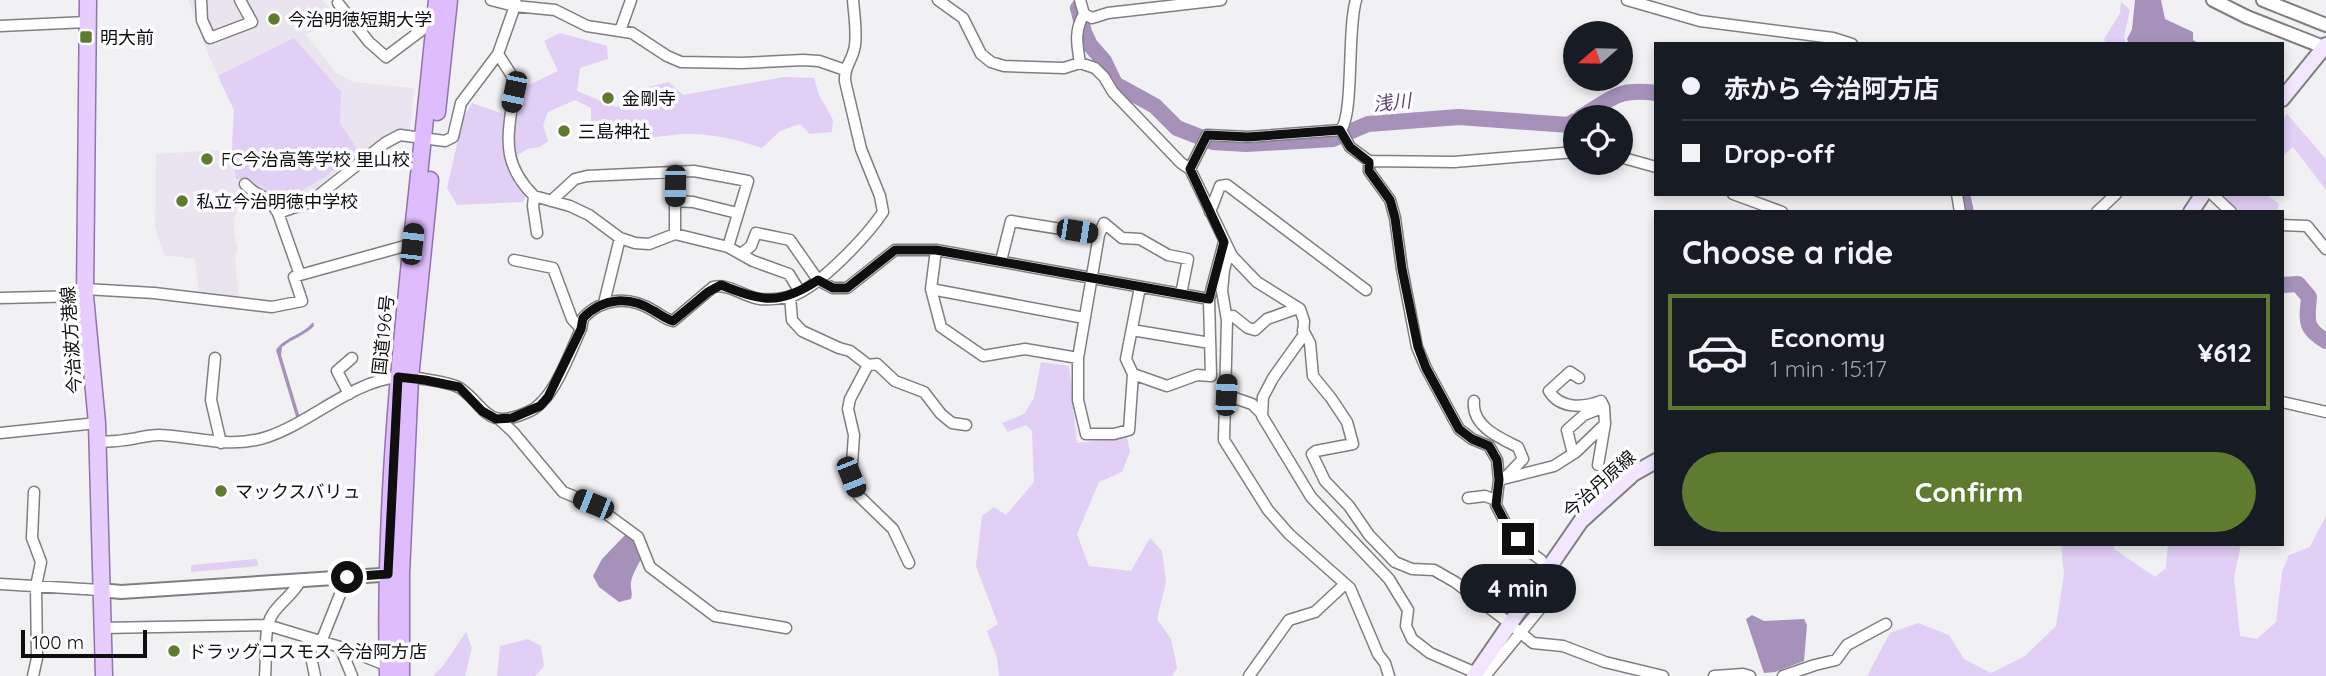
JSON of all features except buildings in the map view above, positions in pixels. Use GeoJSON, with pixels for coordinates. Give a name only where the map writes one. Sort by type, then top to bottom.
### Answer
{"type":"FeatureCollection","features":[{"type":"Feature","properties":{"kind":"highway","name":"国道196号"},"geometry":{"type":"LineString","coordinates":[[404,378],[429,139],[437,0]]}},
{"type":"Feature","properties":{"kind":"highway","name":"国道196号"},"geometry":{"type":"LineString","coordinates":[[394,672],[394,574],[412,244],[449,0]]}},
{"type":"Feature","properties":{"kind":"main road","name":"今治波方港線"},"geometry":{"type":"LineString","coordinates":[[88,0],[85,292],[97,423],[104,676]]}},
{"type":"Feature","properties":{"kind":"main road"},"geometry":{"type":"LineString","coordinates":[[2284,97],[2326,47]]}},
{"type":"Feature","properties":{"kind":"main road","name":"今治丹原線"},"geometry":{"type":"LineString","coordinates":[[1480,675],[1581,521],[1633,474],[1654,462]]}},
{"type":"Feature","properties":{"kind":"street"},"geometry":{"type":"LineString","coordinates":[[201,0],[202,20],[210,38],[252,22],[240,0]]}},
{"type":"Feature","properties":{"kind":"street"},"geometry":{"type":"LineString","coordinates":[[491,0],[555,10],[587,26],[632,33],[681,62],[803,60],[819,61],[845,70]]}},
{"type":"Feature","properties":{"kind":"street"},"geometry":{"type":"LineString","coordinates":[[620,32],[631,0]]}},
{"type":"Feature","properties":{"kind":"street"},"geometry":{"type":"LineString","coordinates":[[499,419],[519,415],[540,406],[548,397],[581,329],[583,318],[604,303],[619,300],[635,302],[673,321],[708,292],[721,285],[759,299],[790,296],[818,280],[877,221],[883,212],[880,196],[861,149],[845,70],[853,59],[856,42],[853,0]]}},
{"type":"Feature","properties":{"kind":"street"},"geometry":{"type":"LineString","coordinates":[[938,0],[963,18],[981,54],[991,62],[1004,66],[1063,68],[1080,64],[1095,68],[1113,92],[1181,163],[1190,169],[1227,247],[1256,282],[1298,308],[1304,321],[1303,336],[1263,397],[1262,414]]}},
{"type":"Feature","properties":{"kind":"street"},"geometry":{"type":"LineString","coordinates":[[1080,0],[1084,14],[1076,28],[1080,64]]}},
{"type":"Feature","properties":{"kind":"street"},"geometry":{"type":"LineString","coordinates":[[1084,14],[1092,18],[1108,13],[1221,0]]}},
{"type":"Feature","properties":{"kind":"street"},"geometry":{"type":"LineString","coordinates":[[1190,169],[1207,135],[1248,137],[1340,130],[1344,125],[1349,89],[1350,30],[1356,0]]}},
{"type":"Feature","properties":{"kind":"street"},"geometry":{"type":"LineString","coordinates":[[1627,0],[1700,21],[1833,38],[1846,42]]}},
{"type":"Feature","properties":{"kind":"street"},"geometry":{"type":"LineString","coordinates":[[2213,0],[2247,17],[2326,47]]}},
{"type":"Feature","properties":{"kind":"street"},"geometry":{"type":"LineString","coordinates":[[2263,0],[2326,25]]}},
{"type":"Feature","properties":{"kind":"street"},"geometry":{"type":"LineString","coordinates":[[339,1],[369,42],[386,57],[435,20]]}},
{"type":"Feature","properties":{"kind":"street"},"geometry":{"type":"LineString","coordinates":[[278,213],[310,202],[385,143],[400,135],[445,141],[453,138],[461,103],[498,54],[516,3]]}},
{"type":"Feature","properties":{"kind":"street"},"geometry":{"type":"LineString","coordinates":[[0,26],[87,22]]}},
{"type":"Feature","properties":{"kind":"street"},"geometry":{"type":"LineString","coordinates":[[498,54],[514,79],[507,134],[514,169],[522,184],[534,196],[589,215],[620,238],[649,244],[675,234],[728,247],[789,274],[800,292]]}},
{"type":"Feature","properties":{"kind":"street"},"geometry":{"type":"LineString","coordinates":[[1340,130],[1350,147],[1369,162],[1454,162],[1563,153]]}},
{"type":"Feature","properties":{"kind":"street"},"geometry":{"type":"LineString","coordinates":[[1633,161],[1654,166]]}},
{"type":"Feature","properties":{"kind":"street"},"geometry":{"type":"LineString","coordinates":[[1369,162],[1369,171],[1390,200],[1395,218],[1409,308],[1426,368],[1459,429],[1472,439],[1489,446],[1497,460],[1502,479]]}},
{"type":"Feature","properties":{"kind":"street"},"geometry":{"type":"LineString","coordinates":[[551,201],[575,179],[587,176],[694,170],[748,181],[728,247]]}},
{"type":"Feature","properties":{"kind":"street"},"geometry":{"type":"LineString","coordinates":[[675,234],[676,171]]}},
{"type":"Feature","properties":{"kind":"street"},"geometry":{"type":"LineString","coordinates":[[245,184],[251,191],[271,200],[299,275]]}},
{"type":"Feature","properties":{"kind":"street"},"geometry":{"type":"LineString","coordinates":[[1210,212],[1220,186],[1227,185],[1366,290]]}},
{"type":"Feature","properties":{"kind":"street"},"geometry":{"type":"LineString","coordinates":[[534,196],[537,233]]}},
{"type":"Feature","properties":{"kind":"street"},"geometry":{"type":"LineString","coordinates":[[1738,196],[1777,210]]}},
{"type":"Feature","properties":{"kind":"street"},"geometry":{"type":"LineString","coordinates":[[2099,210],[2114,196]]}},
{"type":"Feature","properties":{"kind":"street"},"geometry":{"type":"LineString","coordinates":[[2214,196],[2229,210]]}},
{"type":"Feature","properties":{"kind":"street"},"geometry":{"type":"LineString","coordinates":[[675,201],[693,202],[737,213]]}},
{"type":"Feature","properties":{"kind":"street"},"geometry":{"type":"LineString","coordinates":[[1001,261],[1011,220],[1099,235]]}},
{"type":"Feature","properties":{"kind":"street"},"geometry":{"type":"LineString","coordinates":[[1140,287],[1126,359],[1133,374],[1129,430],[1114,434],[1086,434],[1079,400],[1078,358],[1099,235],[1104,223],[1122,238],[1140,239],[1168,255],[1188,259],[1181,294]]}},
{"type":"Feature","properties":{"kind":"street"},"geometry":{"type":"LineString","coordinates":[[2284,225],[2307,226],[2326,249]]}},
{"type":"Feature","properties":{"kind":"street"},"geometry":{"type":"LineString","coordinates":[[741,254],[751,246],[757,233],[790,240],[818,280],[833,288],[847,288],[895,250],[936,250],[1209,299]]}},
{"type":"Feature","properties":{"kind":"street"},"geometry":{"type":"LineString","coordinates":[[604,303],[620,238]]}},
{"type":"Feature","properties":{"kind":"street"},"geometry":{"type":"LineString","coordinates":[[0,298],[85,292],[154,293],[272,307],[302,301],[294,277],[412,244]]}},
{"type":"Feature","properties":{"kind":"street"},"geometry":{"type":"LineString","coordinates":[[1133,374],[1167,386],[1196,375],[1211,376],[1209,299],[1227,247]]}},
{"type":"Feature","properties":{"kind":"street"},"geometry":{"type":"LineString","coordinates":[[1227,247],[1223,291],[1227,318],[1224,440],[1268,510],[1289,534],[1350,588],[1389,676]]}},
{"type":"Feature","properties":{"kind":"street"},"geometry":{"type":"LineString","coordinates":[[936,250],[931,289],[941,327],[983,356],[1025,349],[1078,358]]}},
{"type":"Feature","properties":{"kind":"street"},"geometry":{"type":"LineString","coordinates":[[514,260],[553,268],[572,319],[581,329]]}},
{"type":"Feature","properties":{"kind":"street"},"geometry":{"type":"LineString","coordinates":[[931,289],[1084,318]]}},
{"type":"Feature","properties":{"kind":"street"},"geometry":{"type":"LineString","coordinates":[[790,296],[792,320],[802,331],[850,351],[868,365],[877,364],[895,381],[924,392],[941,414],[952,423],[966,425]]}},
{"type":"Feature","properties":{"kind":"street"},"geometry":{"type":"LineString","coordinates":[[1227,318],[1233,316],[1255,330],[1267,319],[1298,308]]}},
{"type":"Feature","properties":{"kind":"street"},"geometry":{"type":"LineString","coordinates":[[1132,330],[1210,343]]}},
{"type":"Feature","properties":{"kind":"street"},"geometry":{"type":"LineString","coordinates":[[1303,330],[1310,343],[1313,376],[1347,422],[1353,444],[1312,454],[1325,481],[1349,506],[1387,563],[1392,583]]}},
{"type":"Feature","properties":{"kind":"street"},"geometry":{"type":"LineString","coordinates":[[215,358],[211,400],[221,443]]}},
{"type":"Feature","properties":{"kind":"street"},"geometry":{"type":"LineString","coordinates":[[349,394],[337,371],[352,358]]}},
{"type":"Feature","properties":{"kind":"street"},"geometry":{"type":"LineString","coordinates":[[868,365],[850,399],[848,409],[854,435],[851,477],[859,496],[893,529],[909,563]]}},
{"type":"Feature","properties":{"kind":"street"},"geometry":{"type":"LineString","coordinates":[[1579,378],[1570,372],[1549,391],[1555,400],[1567,405],[1589,405],[1601,401],[1605,424],[1598,465]]}},
{"type":"Feature","properties":{"kind":"street"},"geometry":{"type":"LineString","coordinates":[[97,442],[160,435],[221,443],[250,442],[270,436],[374,383],[404,378],[459,387],[482,411],[499,419],[513,432],[562,492],[593,504],[638,537],[650,567],[715,616],[786,628]]}},
{"type":"Feature","properties":{"kind":"street"},"geometry":{"type":"LineString","coordinates":[[1226,395],[1252,404],[1262,414],[1311,497],[1392,583],[1408,610],[1406,625],[1412,639],[1430,653],[1480,675],[1566,577],[1557,571]]}},
{"type":"Feature","properties":{"kind":"street"},"geometry":{"type":"LineString","coordinates":[[1474,401],[1481,423],[1494,434],[1518,447],[1522,459],[1502,479],[1496,505],[1507,526],[1530,552],[1541,560]]}},
{"type":"Feature","properties":{"kind":"street"},"geometry":{"type":"LineString","coordinates":[[2284,402],[2326,412]]}},
{"type":"Feature","properties":{"kind":"street"},"geometry":{"type":"LineString","coordinates":[[1573,454],[1567,429],[1584,415],[1604,407]]}},
{"type":"Feature","properties":{"kind":"street"},"geometry":{"type":"LineString","coordinates":[[0,433],[97,423]]}},
{"type":"Feature","properties":{"kind":"street"},"geometry":{"type":"LineString","coordinates":[[1502,479],[1553,466],[1573,454],[1605,424]]}},
{"type":"Feature","properties":{"kind":"street"},"geometry":{"type":"LineString","coordinates":[[33,676],[37,658],[36,586],[41,562],[32,538],[34,492]]}},
{"type":"Feature","properties":{"kind":"street"},"geometry":{"type":"LineString","coordinates":[[1468,498],[1485,496],[1496,500]]}},
{"type":"Feature","properties":{"kind":"street"},"geometry":{"type":"LineString","coordinates":[[1369,535],[1395,562],[1412,569],[1434,570],[1455,582],[1504,619]]}},
{"type":"Feature","properties":{"kind":"street"},"geometry":{"type":"LineString","coordinates":[[0,584],[121,592],[394,574]]}},
{"type":"Feature","properties":{"kind":"street"},"geometry":{"type":"LineString","coordinates":[[321,642],[347,577]]}},
{"type":"Feature","properties":{"kind":"street"},"geometry":{"type":"LineString","coordinates":[[265,676],[267,625],[273,612],[293,594],[301,580]]}},
{"type":"Feature","properties":{"kind":"street"},"geometry":{"type":"LineString","coordinates":[[1249,676],[1289,620],[1315,612],[1345,584]]}},
{"type":"Feature","properties":{"kind":"street"},"geometry":{"type":"LineString","coordinates":[[101,628],[267,625],[340,647],[394,672]]}},
{"type":"Feature","properties":{"kind":"street"},"geometry":{"type":"LineString","coordinates":[[1783,676],[1836,660],[1847,645],[1886,625]]}},
{"type":"Feature","properties":{"kind":"street"},"geometry":{"type":"LineString","coordinates":[[1518,631],[1533,643],[1563,646],[1605,662],[1663,676]]}},
{"type":"Feature","properties":{"kind":"street"},"geometry":{"type":"LineString","coordinates":[[307,638],[316,676]]}},
{"type":"Feature","properties":{"kind":"street"},"geometry":{"type":"LineString","coordinates":[[340,647],[352,676]]}},
{"type":"Feature","properties":{"kind":"street"},"geometry":{"type":"LineString","coordinates":[[1450,676],[1454,664]]}},
{"type":"Feature","properties":{"kind":"street"},"geometry":{"type":"LineString","coordinates":[[1714,676],[1750,676]]}},
{"type":"Feature","properties":{"kind":"shaded area"},"geometry":{"type":"Polygon","coordinates":[[[188,0],[322,0],[335,14],[329,26],[305,34],[336,73],[353,82],[414,88],[410,133],[390,133],[308,201],[274,213],[256,202],[243,200],[239,203],[234,219],[234,233],[238,248],[235,258],[239,300],[200,301],[195,259],[164,255],[155,226],[156,154],[232,149],[234,110],[208,54],[188,0]]]}},
{"type":"Feature","properties":{"kind":"shaded area"},"geometry":{"type":"Polygon","coordinates":[[[2135,0],[2161,0],[2165,19],[2193,32],[2193,40],[2196,42],[2128,42],[2135,0]]]}},
{"type":"Feature","properties":{"kind":"shaded area"},"geometry":{"type":"Polygon","coordinates":[[[2121,2],[2130,10],[2124,37],[2125,42],[2105,42],[2104,39],[2120,13],[2121,2]]]}},
{"type":"Feature","properties":{"kind":"shaded area"},"geometry":{"type":"Polygon","coordinates":[[[560,33],[607,46],[608,59],[580,68],[577,91],[616,107],[636,98],[643,88],[669,82],[683,95],[784,77],[814,78],[819,95],[833,120],[832,132],[810,134],[800,124],[780,131],[762,148],[744,142],[696,134],[602,142],[595,141],[586,134],[591,122],[591,108],[575,100],[548,112],[543,125],[548,141],[540,147],[527,149],[506,163],[515,183],[526,196],[523,202],[457,205],[447,188],[463,118],[472,103],[515,118],[522,88],[558,71],[544,41],[560,33]]]}},
{"type":"Feature","properties":{"kind":"shaded area"},"geometry":{"type":"Polygon","coordinates":[[[294,38],[341,92],[340,123],[357,149],[324,178],[291,196],[275,196],[251,180],[236,179],[232,150],[234,110],[218,76],[294,38]]]}},
{"type":"Feature","properties":{"kind":"shaded area"},"geometry":{"type":"Polygon","coordinates":[[[2287,114],[2326,159],[2326,190],[2293,147],[2284,155],[2284,118],[2287,114]]]}},
{"type":"Feature","properties":{"kind":"shaded area"},"geometry":{"type":"Polygon","coordinates":[[[2224,196],[2269,196],[2279,204],[2278,210],[2238,210],[2224,196]]]}},
{"type":"Feature","properties":{"kind":"shaded area"},"geometry":{"type":"Polygon","coordinates":[[[313,322],[314,326],[282,347],[281,355],[300,418],[297,420],[276,350],[313,322]]]}},
{"type":"Feature","properties":{"kind":"shaded area"},"geometry":{"type":"Polygon","coordinates":[[[1041,362],[1069,366],[1077,443],[1127,437],[1130,451],[1122,472],[1099,482],[1077,534],[1089,566],[1131,571],[1150,538],[1162,551],[1166,582],[1157,619],[1171,639],[1177,668],[1172,676],[999,676],[997,658],[987,631],[998,624],[976,566],[982,516],[994,507],[1006,515],[1034,482],[1032,431],[1026,425],[1008,432],[1002,423],[1024,414],[1034,398],[1041,362]]]}},
{"type":"Feature","properties":{"kind":"shaded area"},"geometry":{"type":"Polygon","coordinates":[[[2326,516],[2326,676],[1867,676],[1890,633],[1918,623],[1949,635],[1964,659],[1991,673],[2025,656],[2056,626],[2064,574],[2061,546],[2114,546],[2114,549],[2155,577],[2166,568],[2168,546],[2241,546],[2234,577],[2240,636],[2257,639],[2276,622],[2282,572],[2289,555],[2310,547],[2326,516]]]}},
{"type":"Feature","properties":{"kind":"shaded area"},"geometry":{"type":"Polygon","coordinates":[[[627,533],[643,551],[631,582],[631,599],[619,602],[599,587],[593,576],[602,559],[627,533]]]}},
{"type":"Feature","properties":{"kind":"shaded area"},"geometry":{"type":"Polygon","coordinates":[[[257,559],[258,566],[191,572],[191,565],[257,559]]]}},
{"type":"Feature","properties":{"kind":"shaded area"},"geometry":{"type":"Polygon","coordinates":[[[1752,615],[1764,621],[1804,619],[1807,625],[1804,661],[1775,672],[1764,673],[1746,619],[1752,615]]]}},
{"type":"Feature","properties":{"kind":"shaded area"},"geometry":{"type":"Polygon","coordinates":[[[466,632],[472,648],[465,676],[433,676],[443,666],[466,632]]]}},
{"type":"Feature","properties":{"kind":"shaded area"},"geometry":{"type":"Polygon","coordinates":[[[528,639],[541,646],[544,666],[535,676],[497,676],[500,646],[528,639]]]}},
{"type":"Feature","properties":{"kind":"waterway","name":"浅川"},"geometry":{"type":"LineString","coordinates":[[1078,8],[1090,45],[1104,61],[1115,84],[1155,106],[1177,128],[1213,142],[1246,144],[1333,139],[1368,124],[1459,117],[1563,125]]}},
{"type":"Feature","properties":{"kind":"waterway","name":"浅川"},"geometry":{"type":"LineString","coordinates":[[1601,105],[1624,93],[1654,93]]}},
{"type":"Feature","properties":{"kind":"waterway","name":"浅川"},"geometry":{"type":"LineString","coordinates":[[1962,196],[1966,210]]}},
{"type":"Feature","properties":{"kind":"waterway","name":"浅川"},"geometry":{"type":"LineString","coordinates":[[2284,285],[2298,284],[2309,297],[2308,323],[2310,328],[2326,341]]}},
{"type":"Feature","properties":{"kind":"place","name":"今治明徳短期大学"},"geometry":{"type":"Point","coordinates":[274,19]}},
{"type":"Feature","properties":{"kind":"place","name":"明大前"},"geometry":{"type":"Point","coordinates":[86,37]}},
{"type":"Feature","properties":{"kind":"place","name":"金剛寺"},"geometry":{"type":"Point","coordinates":[608,98]}},
{"type":"Feature","properties":{"kind":"place","name":"三島神社"},"geometry":{"type":"Point","coordinates":[564,131]}},
{"type":"Feature","properties":{"kind":"place","name":"FC今治高等学校 里山校"},"geometry":{"type":"Point","coordinates":[207,159]}},
{"type":"Feature","properties":{"kind":"place","name":"私立今治明徳中学校"},"geometry":{"type":"Point","coordinates":[182,201]}},
{"type":"Feature","properties":{"kind":"place","name":"マックスバリュ"},"geometry":{"type":"Point","coordinates":[221,491]}},
{"type":"Feature","properties":{"kind":"place","name":"ドラッグコスモス 今治阿方店"},"geometry":{"type":"Point","coordinates":[174,651]}},
{"type":"Feature","properties":{"kind":"route"},"geometry":{"type":"LineString","coordinates":[[347,577],[388,574],[398,377],[459,387],[482,411],[496,419],[512,418],[540,406],[548,397],[581,329],[583,318],[604,303],[619,300],[635,302],[673,321],[713,287],[721,285],[759,299],[790,296],[818,280],[833,288],[847,288],[895,250],[936,250],[1209,299],[1224,242],[1190,169],[1207,135],[1248,137],[1340,130],[1350,147],[1369,162],[1369,171],[1390,200],[1418,347],[1426,368],[1459,429],[1472,439],[1489,446],[1497,460],[1499,480],[1496,505],[1507,526],[1518,539]]}}]}
